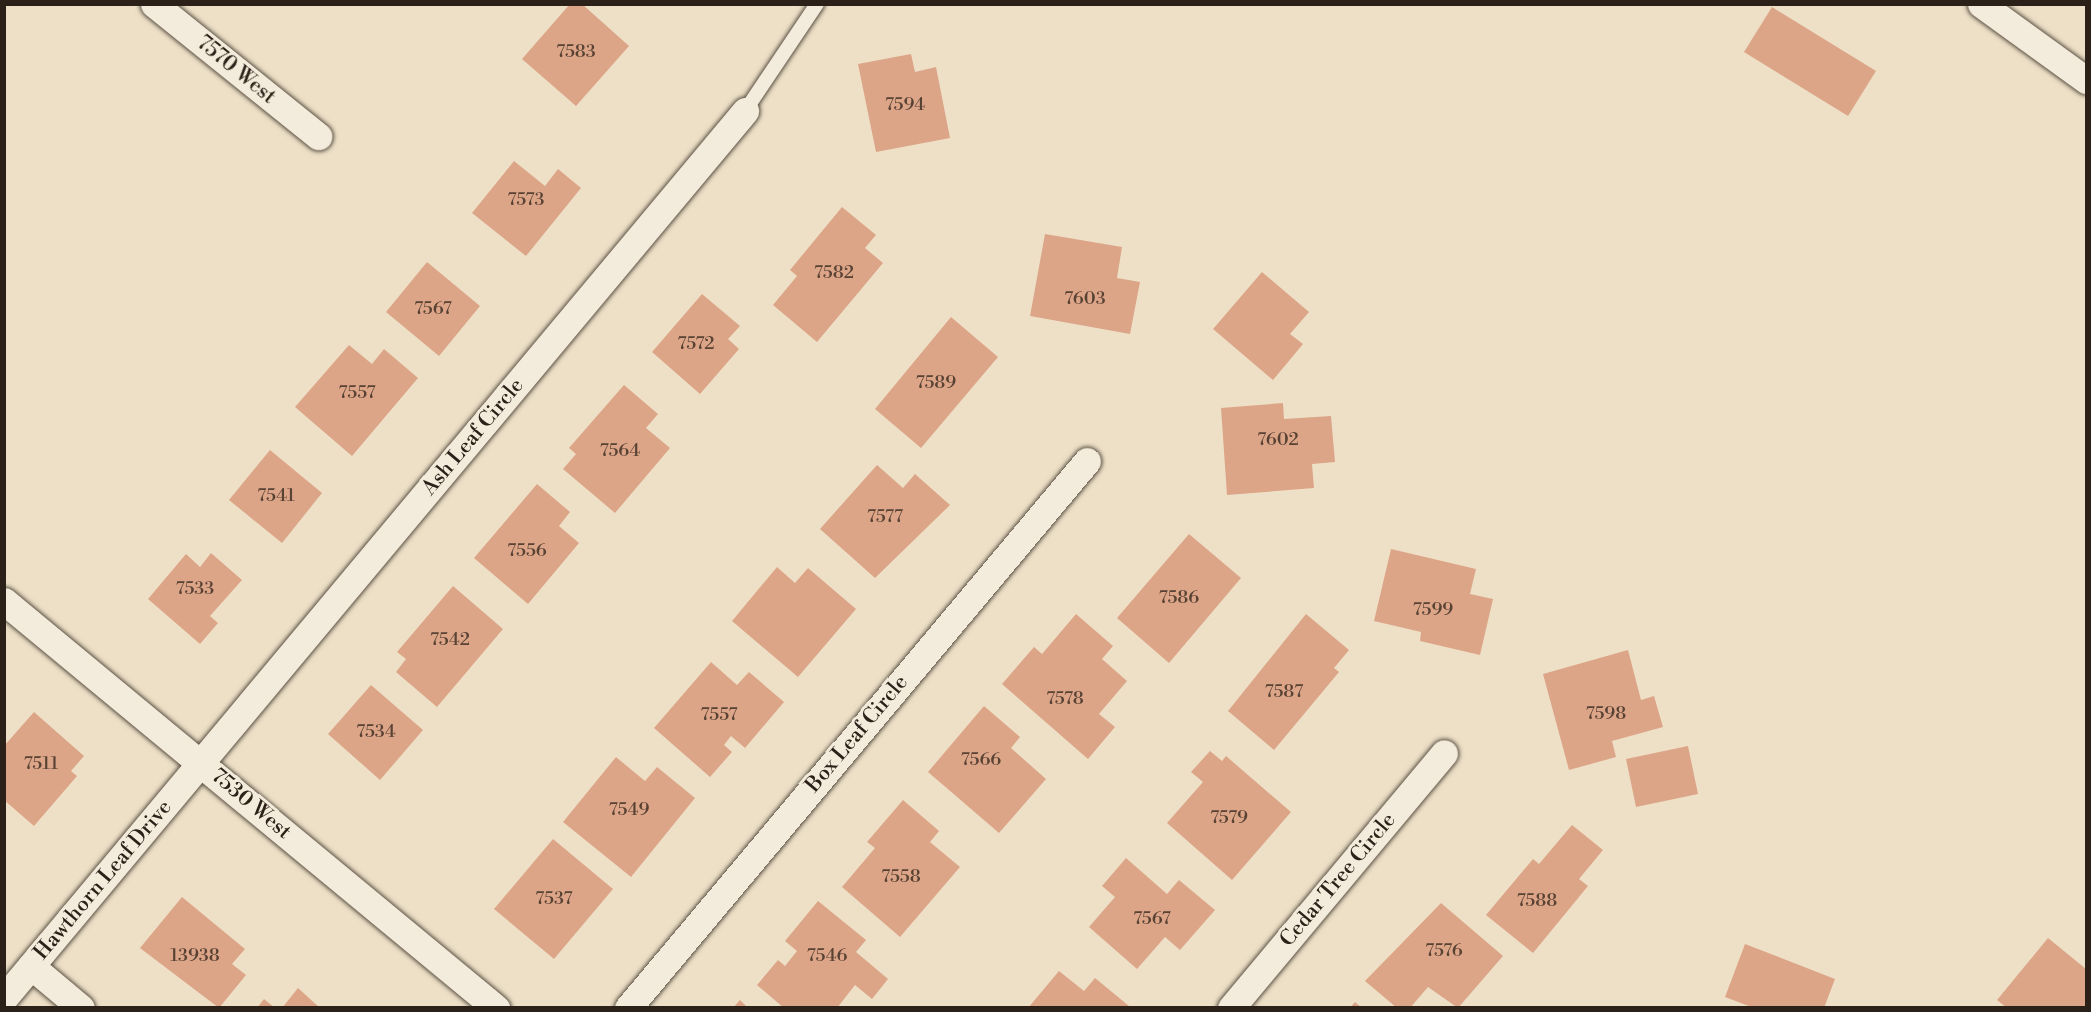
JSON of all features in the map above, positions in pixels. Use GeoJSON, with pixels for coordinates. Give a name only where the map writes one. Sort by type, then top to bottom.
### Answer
{"type":"FeatureCollection","features":[{"type":"Feature","properties":{"kind":"street","name":"7570 West"},"geometry":{"type":"LineString","coordinates":[[154,4],[318,136]]}},
{"type":"Feature","properties":{"kind":"street"},"geometry":{"type":"LineString","coordinates":[[1981,4],[2086,80]]}},
{"type":"Feature","properties":{"kind":"street","name":"Ash Leaf Circle"},"geometry":{"type":"LineString","coordinates":[[201,763],[745,111]]}},
{"type":"Feature","properties":{"kind":"street","name":"Box Leaf Circle"},"geometry":{"type":"LineString","coordinates":[[628,1008],[1087,460]]}},
{"type":"Feature","properties":{"kind":"street","name":"7530 West"},"geometry":{"type":"LineString","coordinates":[[4,601],[496,1008]]}},
{"type":"Feature","properties":{"kind":"street","name":"Cedar Tree Circle"},"geometry":{"type":"LineString","coordinates":[[1231,1008],[1444,753]]}},
{"type":"Feature","properties":{"kind":"street","name":"Hawthorn Leaf Drive"},"geometry":{"type":"LineString","coordinates":[[4,998],[201,763]]}},
{"type":"Feature","properties":{"kind":"street"},"geometry":{"type":"LineString","coordinates":[[31,966],[81,1008]]}},
{"type":"Feature","properties":{"kind":"lane"},"geometry":{"type":"LineString","coordinates":[[745,111],[817,4]]}},
{"type":"Feature","properties":{"kind":"building"},"geometry":{"type":"Polygon","coordinates":[[[570,4],[582,4],[629,46],[576,106],[522,59],[570,4]]]}},
{"type":"Feature","properties":{"kind":"building"},"geometry":{"type":"Polygon","coordinates":[[[1772,7],[1876,71],[1848,116],[1744,52],[1772,7]]]}},
{"type":"Feature","properties":{"kind":"building"},"geometry":{"type":"Polygon","coordinates":[[[911,54],[915,72],[936,67],[950,138],[876,152],[858,64],[911,54]]]}},
{"type":"Feature","properties":{"kind":"building"},"geometry":{"type":"Polygon","coordinates":[[[514,161],[545,186],[558,169],[581,188],[526,256],[472,213],[514,161]]]}},
{"type":"Feature","properties":{"kind":"building"},"geometry":{"type":"Polygon","coordinates":[[[842,207],[876,235],[865,248],[883,263],[817,342],[773,305],[797,276],[790,270],[842,207]]]}},
{"type":"Feature","properties":{"kind":"building"},"geometry":{"type":"Polygon","coordinates":[[[1045,234],[1122,247],[1117,278],[1140,282],[1130,334],[1030,316],[1045,234]]]}},
{"type":"Feature","properties":{"kind":"building"},"geometry":{"type":"Polygon","coordinates":[[[427,262],[480,306],[439,356],[386,312],[427,262]]]}},
{"type":"Feature","properties":{"kind":"building"},"geometry":{"type":"Polygon","coordinates":[[[1262,272],[1309,312],[1290,334],[1303,344],[1273,380],[1213,329],[1262,272]]]}},
{"type":"Feature","properties":{"kind":"building"},"geometry":{"type":"Polygon","coordinates":[[[702,294],[740,326],[728,339],[739,349],[700,394],[652,352],[702,294]]]}},
{"type":"Feature","properties":{"kind":"building"},"geometry":{"type":"Polygon","coordinates":[[[951,317],[998,357],[921,448],[875,409],[951,317]]]}},
{"type":"Feature","properties":{"kind":"building"},"geometry":{"type":"Polygon","coordinates":[[[349,345],[372,364],[384,349],[418,378],[352,456],[295,407],[349,345]]]}},
{"type":"Feature","properties":{"kind":"building"},"geometry":{"type":"Polygon","coordinates":[[[624,385],[658,414],[646,428],[670,448],[615,513],[563,469],[576,454],[569,448],[624,385]]]}},
{"type":"Feature","properties":{"kind":"building"},"geometry":{"type":"Polygon","coordinates":[[[1283,403],[1284,419],[1331,416],[1335,462],[1312,464],[1314,488],[1227,495],[1221,408],[1283,403]]]}},
{"type":"Feature","properties":{"kind":"building"},"geometry":{"type":"Polygon","coordinates":[[[270,450],[322,493],[282,543],[229,500],[270,450]]]}},
{"type":"Feature","properties":{"kind":"building"},"geometry":{"type":"Polygon","coordinates":[[[877,465],[903,488],[915,474],[950,505],[875,578],[820,529],[877,465]]]}},
{"type":"Feature","properties":{"kind":"building"},"geometry":{"type":"Polygon","coordinates":[[[537,484],[570,512],[559,526],[579,543],[528,604],[474,558],[537,484]]]}},
{"type":"Feature","properties":{"kind":"building"},"geometry":{"type":"Polygon","coordinates":[[[1189,534],[1241,578],[1169,663],[1117,618],[1189,534]]]}},
{"type":"Feature","properties":{"kind":"building"},"geometry":{"type":"Polygon","coordinates":[[[1391,549],[1476,569],[1470,594],[1493,599],[1480,655],[1420,641],[1421,632],[1374,621],[1391,549]]]}},
{"type":"Feature","properties":{"kind":"building"},"geometry":{"type":"Polygon","coordinates":[[[211,553],[242,580],[210,616],[218,623],[200,644],[148,599],[186,554],[200,567],[211,553]]]}},
{"type":"Feature","properties":{"kind":"building"},"geometry":{"type":"Polygon","coordinates":[[[777,567],[795,583],[808,568],[856,609],[798,677],[732,621],[777,567]]]}},
{"type":"Feature","properties":{"kind":"building"},"geometry":{"type":"Polygon","coordinates":[[[453,586],[503,629],[437,707],[396,672],[406,659],[397,652],[453,586]]]}},
{"type":"Feature","properties":{"kind":"building"},"geometry":{"type":"Polygon","coordinates":[[[1076,614],[1113,646],[1102,659],[1127,681],[1099,714],[1115,727],[1088,759],[1002,684],[1034,647],[1042,654],[1076,614]]]}},
{"type":"Feature","properties":{"kind":"building"},"geometry":{"type":"Polygon","coordinates":[[[1306,614],[1349,650],[1334,668],[1339,672],[1274,750],[1228,711],[1306,614]]]}},
{"type":"Feature","properties":{"kind":"building"},"geometry":{"type":"Polygon","coordinates":[[[1628,650],[1641,700],[1654,696],[1663,727],[1612,741],[1616,757],[1569,770],[1543,674],[1628,650]]]}},
{"type":"Feature","properties":{"kind":"building"},"geometry":{"type":"Polygon","coordinates":[[[711,662],[737,685],[749,672],[784,702],[745,748],[731,736],[724,745],[732,752],[710,777],[654,728],[711,662]]]}},
{"type":"Feature","properties":{"kind":"building"},"geometry":{"type":"Polygon","coordinates":[[[371,685],[423,730],[380,780],[328,734],[371,685]]]}},
{"type":"Feature","properties":{"kind":"building"},"geometry":{"type":"Polygon","coordinates":[[[984,706],[1020,737],[1011,748],[1046,779],[999,833],[928,772],[984,706]]]}},
{"type":"Feature","properties":{"kind":"building"},"geometry":{"type":"Polygon","coordinates":[[[34,712],[84,756],[71,771],[77,776],[34,826],[4,800],[4,746],[34,712]]]}},
{"type":"Feature","properties":{"kind":"building"},"geometry":{"type":"Polygon","coordinates":[[[1688,746],[1698,794],[1636,807],[1626,759],[1688,746]]]}},
{"type":"Feature","properties":{"kind":"building"},"geometry":{"type":"Polygon","coordinates":[[[1210,751],[1222,761],[1226,756],[1291,812],[1232,880],[1167,823],[1203,782],[1191,772],[1210,751]]]}},
{"type":"Feature","properties":{"kind":"building"},"geometry":{"type":"Polygon","coordinates":[[[616,757],[645,781],[657,767],[695,798],[631,877],[563,822],[616,757]]]}},
{"type":"Feature","properties":{"kind":"building"},"geometry":{"type":"Polygon","coordinates":[[[903,800],[939,831],[930,842],[960,867],[900,937],[842,887],[875,848],[867,842],[903,800]]]}},
{"type":"Feature","properties":{"kind":"building"},"geometry":{"type":"Polygon","coordinates":[[[1572,825],[1603,850],[1579,879],[1588,886],[1533,953],[1486,915],[1533,859],[1539,864],[1572,825]]]}},
{"type":"Feature","properties":{"kind":"building"},"geometry":{"type":"Polygon","coordinates":[[[553,839],[613,889],[554,959],[494,909],[553,839]]]}},
{"type":"Feature","properties":{"kind":"building"},"geometry":{"type":"Polygon","coordinates":[[[1126,858],[1167,894],[1179,880],[1215,910],[1180,950],[1165,937],[1137,969],[1089,927],[1115,897],[1102,886],[1126,858]]]}},
{"type":"Feature","properties":{"kind":"building"},"geometry":{"type":"Polygon","coordinates":[[[182,897],[245,949],[232,964],[246,975],[219,1008],[140,948],[182,897]]]}},
{"type":"Feature","properties":{"kind":"building"},"geometry":{"type":"Polygon","coordinates":[[[818,901],[866,940],[856,952],[888,979],[872,999],[855,985],[837,1008],[784,1008],[757,985],[778,960],[785,966],[797,951],[785,941],[818,901]]]}},
{"type":"Feature","properties":{"kind":"building"},"geometry":{"type":"Polygon","coordinates":[[[1441,903],[1503,956],[1458,1008],[1428,987],[1410,1008],[1397,1008],[1365,981],[1441,903]]]}},
{"type":"Feature","properties":{"kind":"building"},"geometry":{"type":"Polygon","coordinates":[[[2048,938],[2086,969],[2086,1008],[2007,1008],[1997,1000],[2048,938]]]}},
{"type":"Feature","properties":{"kind":"building"},"geometry":{"type":"Polygon","coordinates":[[[1745,944],[1835,979],[1824,1008],[1754,1008],[1725,997],[1745,944]]]}},
{"type":"Feature","properties":{"kind":"building"},"geometry":{"type":"Polygon","coordinates":[[[1059,971],[1084,991],[1095,978],[1129,1006],[1028,1008],[1059,971]]]}},
{"type":"Feature","properties":{"kind":"building"},"geometry":{"type":"Polygon","coordinates":[[[298,988],[320,1008],[282,1008],[298,988]]]}},
{"type":"Feature","properties":{"kind":"building"},"geometry":{"type":"Polygon","coordinates":[[[264,999],[275,1008],[257,1008],[264,999]]]}},
{"type":"Feature","properties":{"kind":"building"},"geometry":{"type":"Polygon","coordinates":[[[740,1000],[748,1008],[733,1008],[740,1000]]]}},
{"type":"Feature","properties":{"kind":"building"},"geometry":{"type":"Polygon","coordinates":[[[1355,1002],[1362,1008],[1350,1008],[1355,1002]]]}}]}
